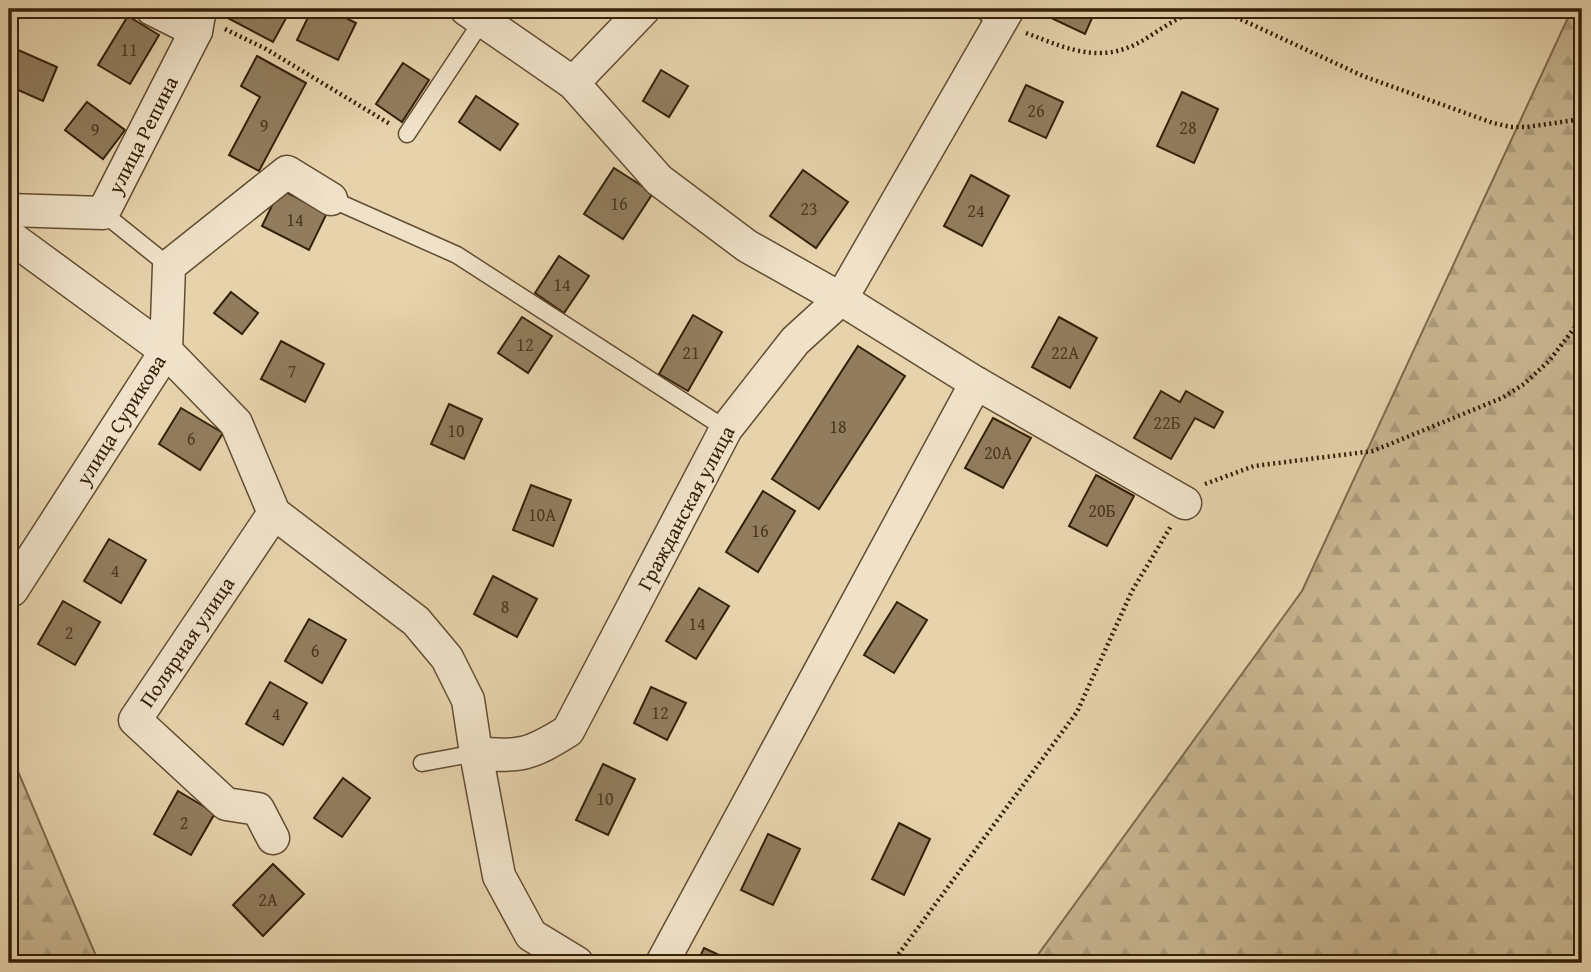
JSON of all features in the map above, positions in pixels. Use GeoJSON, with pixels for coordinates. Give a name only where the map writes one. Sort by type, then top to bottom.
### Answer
{"type":"FeatureCollection","features":[{"type":"Feature","properties":{"kind":"street"},"geometry":{"type":"LineString","coordinates":[[152,9],[198,19]]}},
{"type":"Feature","properties":{"kind":"street"},"geometry":{"type":"LineString","coordinates":[[573,83],[644,9]]}},
{"type":"Feature","properties":{"kind":"street","name":"Гражданская улица"},"geometry":{"type":"LineString","coordinates":[[476,753],[507,757],[536,751],[568,731],[726,429],[795,341],[841,299],[996,14]]}},
{"type":"Feature","properties":{"kind":"street"},"geometry":{"type":"LineString","coordinates":[[474,15],[573,83],[659,180],[747,246],[841,299],[976,383],[1185,503]]}},
{"type":"Feature","properties":{"kind":"street","name":"улица Репина"},"geometry":{"type":"LineString","coordinates":[[9,209],[103,214],[198,19]]}},
{"type":"Feature","properties":{"kind":"street"},"geometry":{"type":"LineString","coordinates":[[169,267],[287,172],[331,198]]}},
{"type":"Feature","properties":{"kind":"street"},"geometry":{"type":"LineString","coordinates":[[9,236],[166,351],[236,423],[274,513],[416,621],[447,658],[468,700],[499,876],[531,935],[577,963]]}},
{"type":"Feature","properties":{"kind":"street","name":"улица Сурикова"},"geometry":{"type":"LineString","coordinates":[[12,590],[166,351],[169,267]]}},
{"type":"Feature","properties":{"kind":"street"},"geometry":{"type":"LineString","coordinates":[[662,963],[976,383]]}},
{"type":"Feature","properties":{"kind":"street","name":"Полярная улица"},"geometry":{"type":"LineString","coordinates":[[272,838],[258,809],[226,804],[135,720],[274,513]]}},
{"type":"Feature","properties":{"kind":"lane"},"geometry":{"type":"LineString","coordinates":[[407,134],[474,15]]}},
{"type":"Feature","properties":{"kind":"lane"},"geometry":{"type":"LineString","coordinates":[[331,198],[457,256],[726,429]]}},
{"type":"Feature","properties":{"kind":"lane"},"geometry":{"type":"LineString","coordinates":[[103,214],[169,267]]}},
{"type":"Feature","properties":{"kind":"lane"},"geometry":{"type":"LineString","coordinates":[[422,763],[476,753]]}},
{"type":"Feature","properties":{"kind":"path"},"geometry":{"type":"LineString","coordinates":[[996,14],[1075,50],[1108,54],[1125,50],[1181,17],[1204,9],[1225,12],[1363,76],[1493,123],[1527,127],[1582,119]]}},
{"type":"Feature","properties":{"kind":"path"},"geometry":{"type":"LineString","coordinates":[[198,19],[266,49],[407,134]]}},
{"type":"Feature","properties":{"kind":"path"},"geometry":{"type":"LineString","coordinates":[[892,963],[1077,712],[1132,591],[1185,503],[1206,484],[1235,472],[1265,464],[1373,451],[1502,398],[1524,384],[1555,355],[1582,318]]}},
{"type":"Feature","properties":{"kind":"green space"},"geometry":{"type":"Polygon","coordinates":[[[1572,9],[1582,9],[1582,963],[1032,963],[1302,591],[1572,9]]]}},
{"type":"Feature","properties":{"kind":"green space"},"geometry":{"type":"Polygon","coordinates":[[[9,750],[99,963],[9,963],[9,750]]]}},
{"type":"Feature","properties":{"kind":"building"},"geometry":{"type":"Polygon","coordinates":[[[231,9],[291,9],[273,42],[226,17],[231,9]]]}},
{"type":"Feature","properties":{"kind":"building"},"geometry":{"type":"Polygon","coordinates":[[[312,9],[328,9],[356,23],[338,60],[297,40],[312,9]]]}},
{"type":"Feature","properties":{"kind":"building"},"geometry":{"type":"Polygon","coordinates":[[[1051,9],[1096,9],[1085,34],[1047,16],[1051,9]]]}},
{"type":"Feature","properties":{"kind":"building"},"geometry":{"type":"Polygon","coordinates":[[[128,16],[159,35],[130,84],[98,65],[128,16]]]}},
{"type":"Feature","properties":{"kind":"building"},"geometry":{"type":"Polygon","coordinates":[[[9,46],[57,67],[43,101],[9,86],[9,46]]]}},
{"type":"Feature","properties":{"kind":"building"},"geometry":{"type":"Polygon","coordinates":[[[257,56],[306,83],[259,171],[229,155],[260,97],[241,86],[257,56]]]}},
{"type":"Feature","properties":{"kind":"building"},"geometry":{"type":"Polygon","coordinates":[[[403,63],[429,80],[402,122],[376,104],[403,63]]]}},
{"type":"Feature","properties":{"kind":"building"},"geometry":{"type":"Polygon","coordinates":[[[661,70],[688,86],[669,117],[643,101],[661,70]]]}},
{"type":"Feature","properties":{"kind":"building"},"geometry":{"type":"Polygon","coordinates":[[[1026,85],[1063,102],[1046,138],[1009,121],[1026,85]]]}},
{"type":"Feature","properties":{"kind":"building"},"geometry":{"type":"Polygon","coordinates":[[[1182,92],[1218,109],[1194,163],[1157,146],[1182,92]]]}},
{"type":"Feature","properties":{"kind":"building"},"geometry":{"type":"Polygon","coordinates":[[[476,96],[518,124],[500,150],[459,122],[476,96]]]}},
{"type":"Feature","properties":{"kind":"building"},"geometry":{"type":"Polygon","coordinates":[[[87,102],[125,130],[103,159],[65,130],[87,102]]]}},
{"type":"Feature","properties":{"kind":"building"},"geometry":{"type":"Polygon","coordinates":[[[614,168],[653,193],[623,239],[584,214],[614,168]]]}},
{"type":"Feature","properties":{"kind":"building"},"geometry":{"type":"Polygon","coordinates":[[[803,170],[848,202],[816,248],[770,216],[803,170]]]}},
{"type":"Feature","properties":{"kind":"building"},"geometry":{"type":"Polygon","coordinates":[[[971,175],[1009,196],[982,246],[944,226],[971,175]]]}},
{"type":"Feature","properties":{"kind":"building"},"geometry":{"type":"Polygon","coordinates":[[[280,189],[327,213],[309,250],[262,226],[280,189]]]}},
{"type":"Feature","properties":{"kind":"building"},"geometry":{"type":"Polygon","coordinates":[[[559,256],[589,276],[564,313],[535,293],[559,256]]]}},
{"type":"Feature","properties":{"kind":"building"},"geometry":{"type":"Polygon","coordinates":[[[231,292],[258,313],[242,334],[214,313],[231,292]]]}},
{"type":"Feature","properties":{"kind":"building"},"geometry":{"type":"Polygon","coordinates":[[[693,315],[722,332],[688,391],[659,374],[693,315]]]}},
{"type":"Feature","properties":{"kind":"building"},"geometry":{"type":"Polygon","coordinates":[[[522,317],[552,336],[528,373],[498,353],[522,317]]]}},
{"type":"Feature","properties":{"kind":"building"},"geometry":{"type":"Polygon","coordinates":[[[1059,317],[1097,338],[1070,388],[1032,367],[1059,317]]]}},
{"type":"Feature","properties":{"kind":"building"},"geometry":{"type":"Polygon","coordinates":[[[281,341],[324,364],[305,402],[261,379],[281,341]]]}},
{"type":"Feature","properties":{"kind":"building"},"geometry":{"type":"Polygon","coordinates":[[[858,346],[905,376],[819,509],[772,479],[858,346]]]}},
{"type":"Feature","properties":{"kind":"building"},"geometry":{"type":"Polygon","coordinates":[[[1161,391],[1180,402],[1186,391],[1223,412],[1214,428],[1195,418],[1171,459],[1134,438],[1161,391]]]}},
{"type":"Feature","properties":{"kind":"building"},"geometry":{"type":"Polygon","coordinates":[[[449,404],[482,419],[464,459],[431,444],[449,404]]]}},
{"type":"Feature","properties":{"kind":"building"},"geometry":{"type":"Polygon","coordinates":[[[181,408],[223,433],[200,470],[159,444],[181,408]]]}},
{"type":"Feature","properties":{"kind":"building"},"geometry":{"type":"Polygon","coordinates":[[[993,418],[1031,438],[1003,488],[965,468],[993,418]]]}},
{"type":"Feature","properties":{"kind":"building"},"geometry":{"type":"Polygon","coordinates":[[[1096,475],[1134,496],[1107,546],[1069,526],[1096,475]]]}},
{"type":"Feature","properties":{"kind":"building"},"geometry":{"type":"Polygon","coordinates":[[[531,485],[571,500],[553,546],[513,530],[531,485]]]}},
{"type":"Feature","properties":{"kind":"building"},"geometry":{"type":"Polygon","coordinates":[[[763,491],[795,511],[758,572],[726,552],[763,491]]]}},
{"type":"Feature","properties":{"kind":"building"},"geometry":{"type":"Polygon","coordinates":[[[109,539],[146,560],[121,603],[84,581],[109,539]]]}},
{"type":"Feature","properties":{"kind":"building"},"geometry":{"type":"Polygon","coordinates":[[[493,576],[537,599],[517,637],[474,614],[493,576]]]}},
{"type":"Feature","properties":{"kind":"building"},"geometry":{"type":"Polygon","coordinates":[[[699,588],[729,606],[696,659],[666,641],[699,588]]]}},
{"type":"Feature","properties":{"kind":"building"},"geometry":{"type":"Polygon","coordinates":[[[63,601],[100,622],[75,665],[38,644],[63,601]]]}},
{"type":"Feature","properties":{"kind":"building"},"geometry":{"type":"Polygon","coordinates":[[[897,602],[927,620],[894,673],[864,655],[897,602]]]}},
{"type":"Feature","properties":{"kind":"building"},"geometry":{"type":"Polygon","coordinates":[[[309,619],[346,640],[322,683],[285,661],[309,619]]]}},
{"type":"Feature","properties":{"kind":"building"},"geometry":{"type":"Polygon","coordinates":[[[270,682],[307,703],[283,745],[246,724],[270,682]]]}},
{"type":"Feature","properties":{"kind":"building"},"geometry":{"type":"Polygon","coordinates":[[[651,687],[686,703],[667,740],[634,723],[651,687]]]}},
{"type":"Feature","properties":{"kind":"building"},"geometry":{"type":"Polygon","coordinates":[[[603,764],[635,779],[608,835],[576,820],[603,764]]]}},
{"type":"Feature","properties":{"kind":"building"},"geometry":{"type":"Polygon","coordinates":[[[343,778],[370,798],[342,837],[314,818],[343,778]]]}},
{"type":"Feature","properties":{"kind":"building"},"geometry":{"type":"Polygon","coordinates":[[[178,791],[215,813],[191,855],[154,834],[178,791]]]}},
{"type":"Feature","properties":{"kind":"building"},"geometry":{"type":"Polygon","coordinates":[[[899,823],[930,839],[904,895],[872,879],[899,823]]]}},
{"type":"Feature","properties":{"kind":"building"},"geometry":{"type":"Polygon","coordinates":[[[768,834],[800,849],[773,905],[741,890],[768,834]]]}},
{"type":"Feature","properties":{"kind":"building"},"geometry":{"type":"Polygon","coordinates":[[[273,864],[304,894],[263,936],[233,905],[273,864]]]}},
{"type":"Feature","properties":{"kind":"building"},"geometry":{"type":"Polygon","coordinates":[[[704,948],[736,963],[697,963],[704,948]]]}}]}
